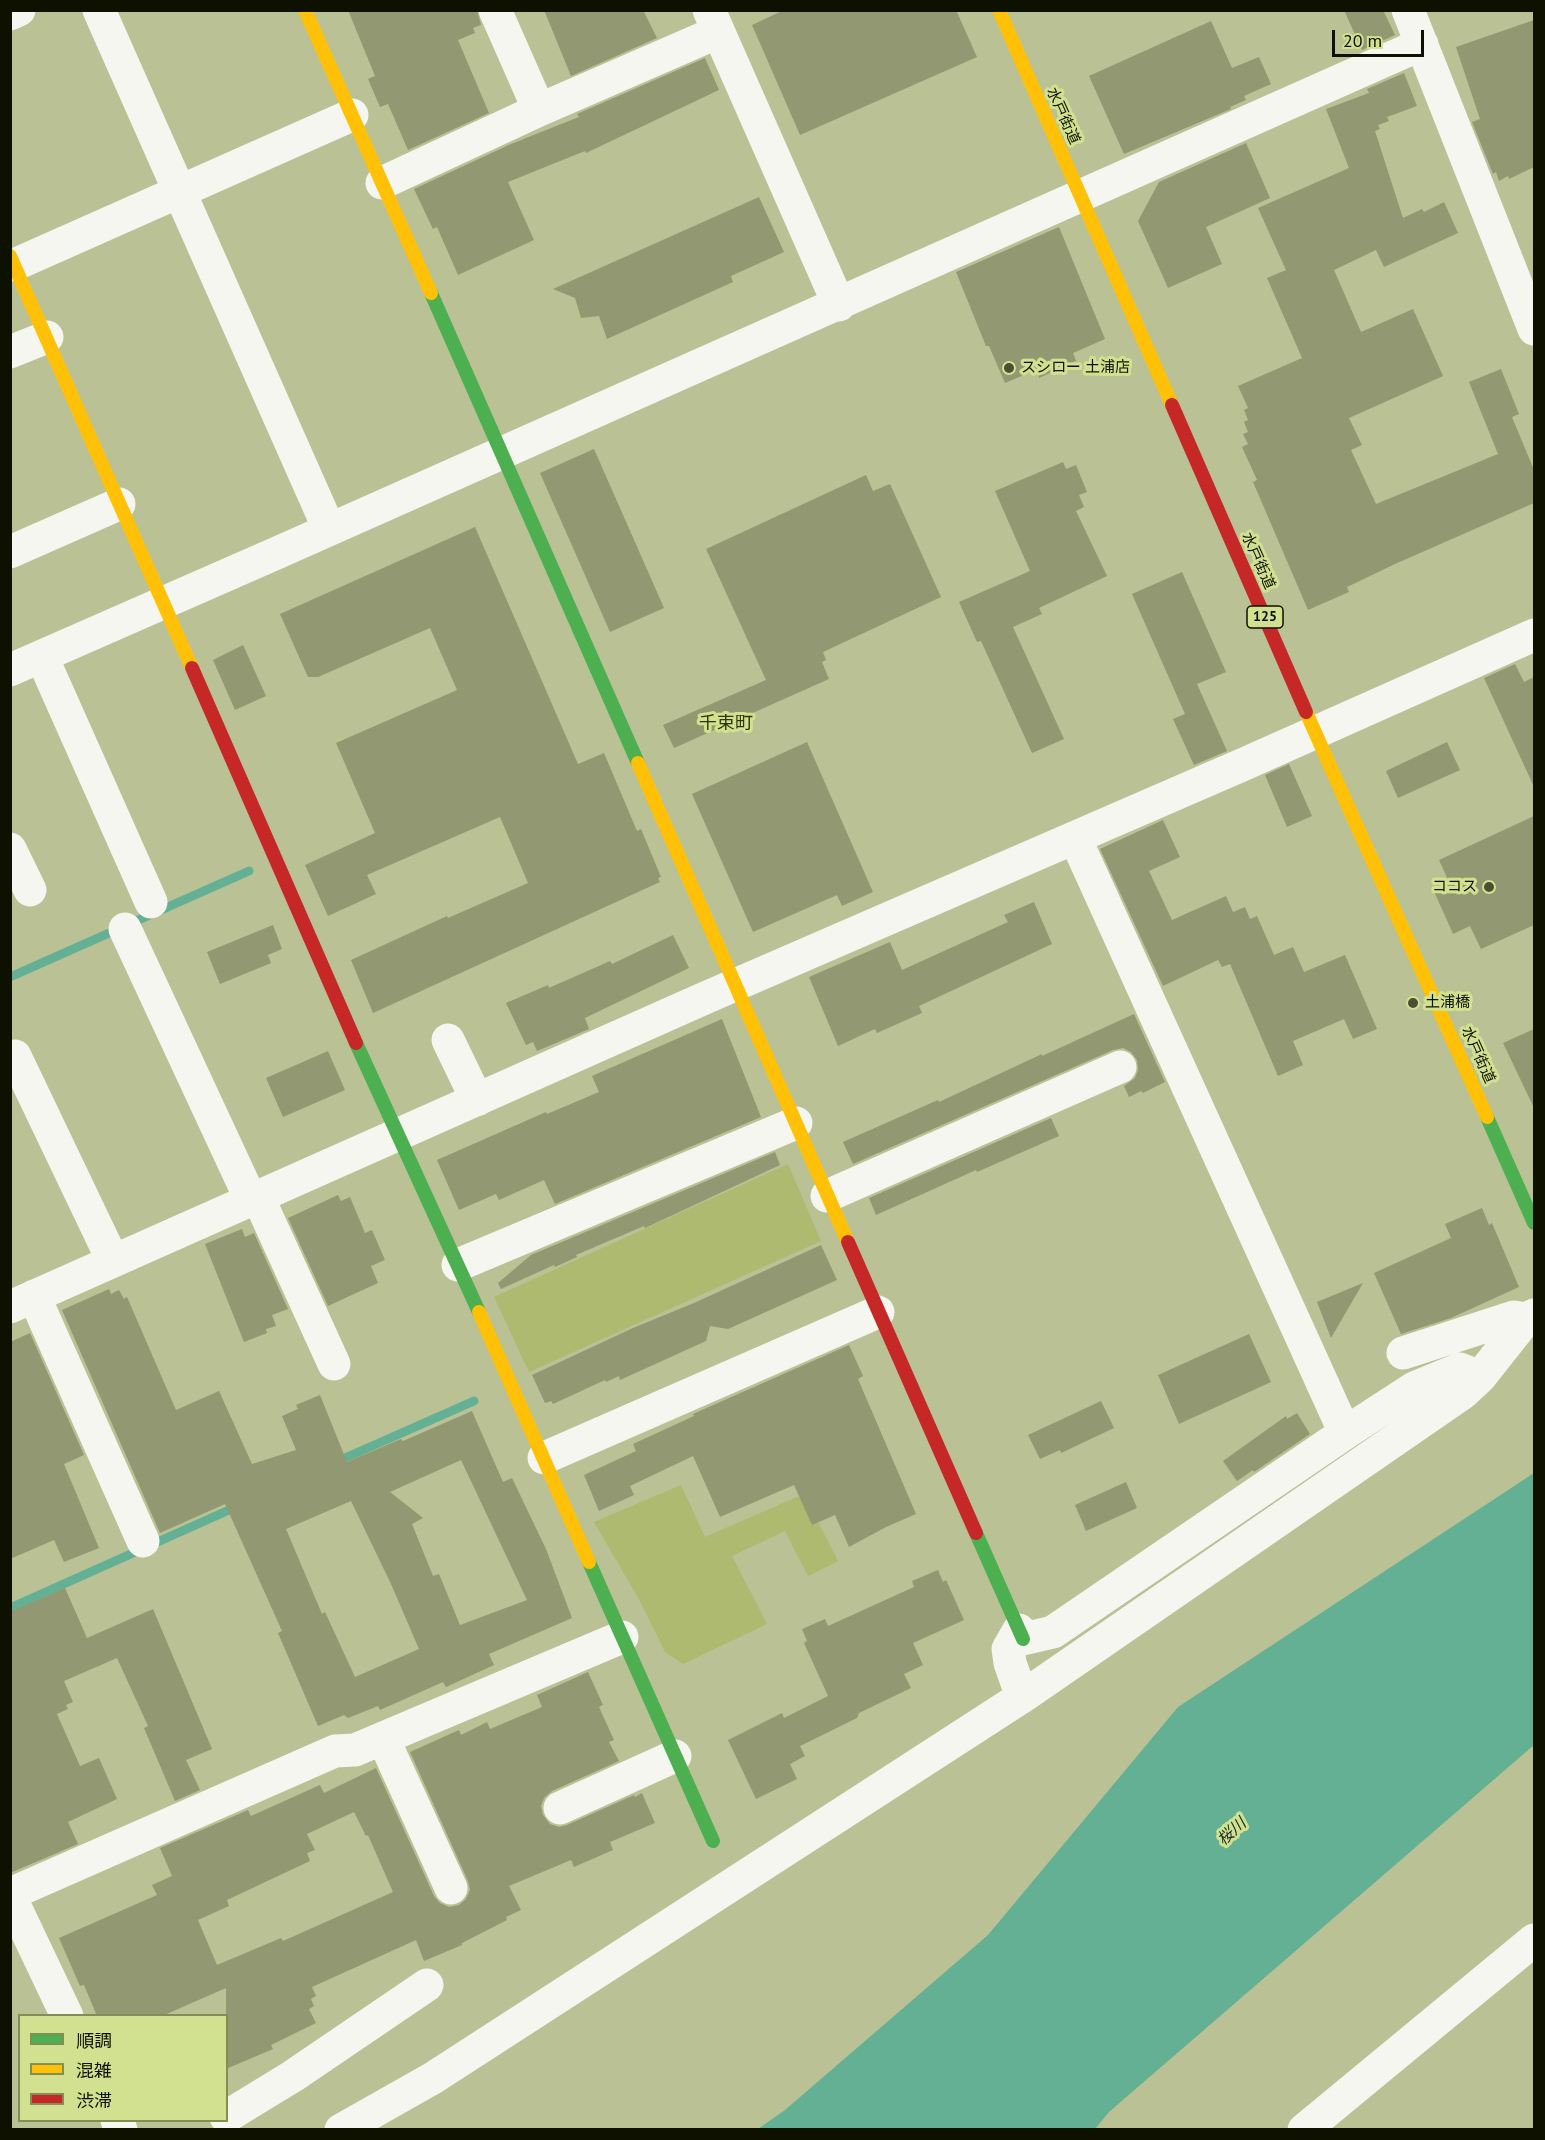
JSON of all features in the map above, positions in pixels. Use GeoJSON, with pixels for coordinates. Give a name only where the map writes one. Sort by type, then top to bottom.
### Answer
{"type":"FeatureCollection","features":[{"type":"Feature","properties":{"kind":"main road"},"geometry":{"type":"LineString","coordinates":[[305,10],[1021,1635]]}},
{"type":"Feature","properties":{"kind":"main road","name":"水戸街道"},"geometry":{"type":"LineString","coordinates":[[999,10],[1315,732],[1534,1222]]}},
{"type":"Feature","properties":{"kind":"main road"},"geometry":{"type":"LineString","coordinates":[[13,260],[397,1135],[458,1265],[713,1841]]}},
{"type":"Feature","properties":{"kind":"street"},"geometry":{"type":"LineString","coordinates":[[10,14],[20,10]]}},
{"type":"Feature","properties":{"kind":"street"},"geometry":{"type":"LineString","coordinates":[[99,10],[328,529]]}},
{"type":"Feature","properties":{"kind":"street"},"geometry":{"type":"LineString","coordinates":[[495,10],[539,110]]}},
{"type":"Feature","properties":{"kind":"street"},"geometry":{"type":"LineString","coordinates":[[1408,10],[1534,329]]}},
{"type":"Feature","properties":{"kind":"street"},"geometry":{"type":"LineString","coordinates":[[382,183],[539,110],[714,21],[839,305]]}},
{"type":"Feature","properties":{"kind":"street"},"geometry":{"type":"LineString","coordinates":[[10,670],[839,305],[1080,195],[1422,44]]}},
{"type":"Feature","properties":{"kind":"street"},"geometry":{"type":"LineString","coordinates":[[13,260],[179,192],[352,115]]}},
{"type":"Feature","properties":{"kind":"street"},"geometry":{"type":"LineString","coordinates":[[10,352],[47,337]]}},
{"type":"Feature","properties":{"kind":"street"},"geometry":{"type":"LineString","coordinates":[[10,552],[120,504]]}},
{"type":"Feature","properties":{"kind":"street"},"geometry":{"type":"LineString","coordinates":[[143,1541],[22,1301],[1534,635]]}},
{"type":"Feature","properties":{"kind":"street"},"geometry":{"type":"LineString","coordinates":[[42,657],[151,902]]}},
{"type":"Feature","properties":{"kind":"street"},"geometry":{"type":"LineString","coordinates":[[1075,838],[1344,1433]]}},
{"type":"Feature","properties":{"kind":"street"},"geometry":{"type":"LineString","coordinates":[[10,849],[30,890]]}},
{"type":"Feature","properties":{"kind":"street"},"geometry":{"type":"LineString","coordinates":[[126,929],[334,1365]]}},
{"type":"Feature","properties":{"kind":"street"},"geometry":{"type":"LineString","coordinates":[[448,1040],[477,1100]]}},
{"type":"Feature","properties":{"kind":"street"},"geometry":{"type":"LineString","coordinates":[[15,1056],[113,1261]]}},
{"type":"Feature","properties":{"kind":"street"},"geometry":{"type":"LineString","coordinates":[[827,1196],[1120,1067]]}},
{"type":"Feature","properties":{"kind":"street"},"geometry":{"type":"LineString","coordinates":[[458,1265],[796,1123]]}},
{"type":"Feature","properties":{"kind":"street"},"geometry":{"type":"LineString","coordinates":[[543,1458],[878,1312]]}},
{"type":"Feature","properties":{"kind":"street"},"geometry":{"type":"LineString","coordinates":[[1403,1353],[1514,1317],[1530,1317]]}},
{"type":"Feature","properties":{"kind":"street"},"geometry":{"type":"LineString","coordinates":[[341,2130],[433,2078],[1022,1696],[1463,1393],[1480,1377],[1530,1317]]}},
{"type":"Feature","properties":{"kind":"street"},"geometry":{"type":"LineString","coordinates":[[1022,1696],[1010,1663],[1008,1649],[1021,1635],[1053,1632],[1344,1433],[1414,1388],[1460,1370],[1480,1377]]}},
{"type":"Feature","properties":{"kind":"street"},"geometry":{"type":"LineString","coordinates":[[66,2014],[10,1895],[335,1751],[356,1750],[622,1637]]}},
{"type":"Feature","properties":{"kind":"street"},"geometry":{"type":"LineString","coordinates":[[383,1738],[451,1888]]}},
{"type":"Feature","properties":{"kind":"street"},"geometry":{"type":"LineString","coordinates":[[560,1808],[675,1756]]}},
{"type":"Feature","properties":{"kind":"street"},"geometry":{"type":"LineString","coordinates":[[1304,2130],[1534,1941]]}},
{"type":"Feature","properties":{"kind":"street"},"geometry":{"type":"LineString","coordinates":[[228,2116],[293,2076],[427,1985]]}},
{"type":"Feature","properties":{"kind":"street"},"geometry":{"type":"LineString","coordinates":[[206,2130],[219,2122]]}},
{"type":"Feature","properties":{"kind":"shaded area"},"geometry":{"type":"Polygon","coordinates":[[[788,1164],[821,1241],[529,1372],[494,1297],[788,1164]]]}},
{"type":"Feature","properties":{"kind":"shaded area"},"geometry":{"type":"Polygon","coordinates":[[[681,1485],[705,1537],[804,1494],[838,1561],[808,1576],[785,1531],[732,1556],[767,1624],[683,1664],[665,1652],[640,1601],[594,1522],[681,1485]]]}},
{"type":"Feature","properties":{"kind":"water","name":"桜川"},"geometry":{"type":"Polygon","coordinates":[[[1534,1473],[1534,1745],[1109,2112],[1095,2129],[758,2129],[785,2110],[988,1935],[1178,1707],[1534,1473]]]}},
{"type":"Feature","properties":{"kind":"building"},"geometry":{"type":"Polygon","coordinates":[[[348,10],[477,10],[481,25],[473,28],[475,33],[458,40],[489,113],[408,150],[388,104],[380,107],[368,79],[375,76],[348,10]]]}},
{"type":"Feature","properties":{"kind":"building"},"geometry":{"type":"Polygon","coordinates":[[[544,10],[643,10],[657,38],[571,76],[544,10]]]}},
{"type":"Feature","properties":{"kind":"building"},"geometry":{"type":"Polygon","coordinates":[[[784,10],[956,10],[977,57],[800,135],[752,25],[784,10]]]}},
{"type":"Feature","properties":{"kind":"building"},"geometry":{"type":"Polygon","coordinates":[[[1344,10],[1383,10],[1395,35],[1362,50],[1344,10]]]}},
{"type":"Feature","properties":{"kind":"building"},"geometry":{"type":"Polygon","coordinates":[[[1534,20],[1534,167],[1509,179],[1508,176],[1499,181],[1496,172],[1493,174],[1472,122],[1480,119],[1456,47],[1534,20]]]}},
{"type":"Feature","properties":{"kind":"building"},"geometry":{"type":"Polygon","coordinates":[[[1211,21],[1232,68],[1259,57],[1271,84],[1244,96],[1246,100],[1230,107],[1231,109],[1124,154],[1089,76],[1211,21]]]}},
{"type":"Feature","properties":{"kind":"building"},"geometry":{"type":"Polygon","coordinates":[[[705,58],[719,90],[586,153],[585,151],[508,182],[534,240],[458,275],[437,227],[433,229],[414,189],[511,144],[579,117],[577,114],[705,58]]]}},
{"type":"Feature","properties":{"kind":"building"},"geometry":{"type":"Polygon","coordinates":[[[1404,73],[1417,106],[1387,117],[1389,121],[1378,125],[1380,129],[1375,131],[1403,218],[1422,209],[1424,212],[1444,202],[1458,233],[1384,267],[1376,250],[1334,270],[1361,332],[1413,309],[1443,376],[1349,418],[1362,445],[1351,450],[1376,504],[1498,454],[1469,382],[1501,369],[1519,414],[1512,417],[1534,470],[1534,503],[1395,564],[1347,587],[1349,592],[1308,610],[1253,482],[1257,480],[1242,447],[1248,444],[1243,434],[1248,432],[1244,422],[1248,420],[1244,410],[1248,408],[1238,386],[1302,358],[1267,278],[1286,270],[1258,208],[1349,168],[1326,109],[1369,93],[1367,89],[1404,73]]]}},
{"type":"Feature","properties":{"kind":"building"},"geometry":{"type":"Polygon","coordinates":[[[1246,143],[1270,198],[1206,227],[1222,264],[1168,288],[1138,221],[1159,182],[1246,143]]]}},
{"type":"Feature","properties":{"kind":"building"},"geometry":{"type":"Polygon","coordinates":[[[759,197],[784,252],[731,276],[733,282],[607,339],[599,316],[581,318],[575,298],[553,289],[759,197]]]}},
{"type":"Feature","properties":{"kind":"building"},"geometry":{"type":"Polygon","coordinates":[[[1059,227],[1105,339],[1073,353],[1076,361],[1039,378],[1036,370],[1005,383],[989,346],[986,346],[956,272],[1059,227]]]}},
{"type":"Feature","properties":{"kind":"building"},"geometry":{"type":"Polygon","coordinates":[[[594,449],[664,608],[610,632],[540,473],[594,449]]]}},
{"type":"Feature","properties":{"kind":"building"},"geometry":{"type":"Polygon","coordinates":[[[1063,462],[1066,469],[1076,465],[1087,492],[1079,495],[1084,507],[1076,511],[1107,576],[1039,608],[1042,614],[1013,627],[1064,739],[1032,753],[981,641],[977,642],[959,602],[1030,571],[995,491],[1063,462]]]}},
{"type":"Feature","properties":{"kind":"building"},"geometry":{"type":"Polygon","coordinates":[[[866,475],[873,491],[890,484],[941,597],[823,652],[826,660],[822,662],[829,679],[674,748],[663,725],[766,680],[706,549],[866,475]]]}},
{"type":"Feature","properties":{"kind":"building"},"geometry":{"type":"Polygon","coordinates":[[[475,527],[578,764],[604,753],[637,831],[641,829],[661,877],[658,878],[660,882],[373,1013],[351,960],[447,916],[448,918],[528,883],[500,817],[367,875],[376,894],[328,916],[305,865],[375,833],[336,743],[457,690],[430,628],[318,677],[308,677],[280,614],[475,527]]]}},
{"type":"Feature","properties":{"kind":"building"},"geometry":{"type":"Polygon","coordinates":[[[1182,572],[1226,672],[1197,684],[1227,751],[1194,765],[1173,719],[1185,714],[1132,594],[1182,572]]]}},
{"type":"Feature","properties":{"kind":"building"},"geometry":{"type":"Polygon","coordinates":[[[243,645],[266,696],[235,710],[213,660],[243,645]]]}},
{"type":"Feature","properties":{"kind":"building"},"geometry":{"type":"Polygon","coordinates":[[[1515,664],[1524,682],[1534,677],[1534,787],[1484,678],[1515,664]]]}},
{"type":"Feature","properties":{"kind":"building"},"geometry":{"type":"Polygon","coordinates":[[[807,742],[873,892],[842,906],[837,895],[753,932],[692,794],[807,742]]]}},
{"type":"Feature","properties":{"kind":"building"},"geometry":{"type":"Polygon","coordinates":[[[1447,742],[1460,770],[1398,798],[1386,771],[1447,742]]]}},
{"type":"Feature","properties":{"kind":"building"},"geometry":{"type":"Polygon","coordinates":[[[1289,764],[1312,816],[1287,827],[1265,775],[1289,764]]]}},
{"type":"Feature","properties":{"kind":"building"},"geometry":{"type":"Polygon","coordinates":[[[1534,816],[1534,925],[1481,949],[1470,926],[1453,934],[1433,889],[1449,882],[1439,860],[1534,816]]]}},
{"type":"Feature","properties":{"kind":"building"},"geometry":{"type":"Polygon","coordinates":[[[1163,820],[1180,857],[1149,871],[1172,920],[1226,896],[1233,912],[1245,907],[1250,919],[1257,916],[1274,955],[1293,947],[1304,972],[1345,955],[1377,1029],[1353,1039],[1344,1019],[1293,1041],[1303,1065],[1278,1076],[1230,964],[1222,967],[1218,960],[1163,986],[1100,849],[1163,820]]]}},
{"type":"Feature","properties":{"kind":"building"},"geometry":{"type":"Polygon","coordinates":[[[1034,902],[1052,944],[919,1006],[922,1013],[877,1033],[875,1029],[838,1046],[809,977],[890,942],[902,970],[1008,922],[1004,915],[1034,902]]]}},
{"type":"Feature","properties":{"kind":"building"},"geometry":{"type":"Polygon","coordinates":[[[273,925],[282,949],[268,955],[271,963],[220,984],[207,952],[273,925]]]}},
{"type":"Feature","properties":{"kind":"building"},"geometry":{"type":"Polygon","coordinates":[[[673,935],[689,968],[585,1018],[589,1029],[537,1051],[533,1042],[526,1045],[506,1003],[548,985],[549,988],[610,961],[612,964],[673,935]]]}},
{"type":"Feature","properties":{"kind":"building"},"geometry":{"type":"Polygon","coordinates":[[[1134,1014],[1165,1082],[1129,1097],[1124,1086],[1135,1078],[1138,1070],[1137,1060],[1131,1052],[1123,1048],[1113,1050],[853,1164],[843,1142],[938,1100],[939,1102],[1134,1014]]]}},
{"type":"Feature","properties":{"kind":"building"},"geometry":{"type":"Polygon","coordinates":[[[722,1019],[761,1117],[555,1204],[544,1180],[499,1200],[496,1194],[459,1210],[437,1160],[546,1112],[547,1114],[599,1092],[592,1076],[722,1019]]]}},
{"type":"Feature","properties":{"kind":"building"},"geometry":{"type":"Polygon","coordinates":[[[1534,1029],[1534,1108],[1503,1043],[1534,1029]]]}},
{"type":"Feature","properties":{"kind":"building"},"geometry":{"type":"Polygon","coordinates":[[[328,1051],[345,1090],[283,1117],[266,1078],[328,1051]]]}},
{"type":"Feature","properties":{"kind":"building"},"geometry":{"type":"Polygon","coordinates":[[[1051,1118],[1059,1136],[876,1215],[869,1198],[1051,1118]]]}},
{"type":"Feature","properties":{"kind":"building"},"geometry":{"type":"Polygon","coordinates":[[[775,1152],[780,1165],[645,1228],[644,1226],[576,1255],[577,1257],[555,1267],[554,1265],[501,1289],[498,1283],[531,1255],[775,1152]]]}},
{"type":"Feature","properties":{"kind":"building"},"geometry":{"type":"Polygon","coordinates":[[[338,1195],[341,1201],[350,1197],[365,1233],[372,1230],[385,1260],[371,1266],[378,1283],[328,1306],[288,1218],[338,1195]]]}},
{"type":"Feature","properties":{"kind":"building"},"geometry":{"type":"Polygon","coordinates":[[[1482,1208],[1489,1225],[1492,1223],[1519,1287],[1451,1318],[1401,1334],[1374,1273],[1451,1238],[1445,1224],[1482,1208]]]}},
{"type":"Feature","properties":{"kind":"building"},"geometry":{"type":"Polygon","coordinates":[[[242,1229],[245,1237],[254,1233],[288,1309],[272,1315],[276,1326],[266,1329],[267,1333],[244,1342],[205,1244],[242,1229]]]}},
{"type":"Feature","properties":{"kind":"building"},"geometry":{"type":"Polygon","coordinates":[[[821,1245],[837,1280],[728,1329],[710,1326],[706,1341],[620,1380],[619,1376],[606,1382],[605,1380],[553,1404],[551,1401],[545,1403],[532,1375],[821,1245]]]}},
{"type":"Feature","properties":{"kind":"building"},"geometry":{"type":"Polygon","coordinates":[[[1363,1283],[1331,1338],[1317,1302],[1363,1283]]]}},
{"type":"Feature","properties":{"kind":"building"},"geometry":{"type":"Polygon","coordinates":[[[109,1289],[111,1294],[119,1290],[124,1299],[127,1297],[176,1410],[219,1391],[252,1464],[296,1450],[282,1416],[298,1409],[296,1405],[320,1395],[347,1462],[472,1411],[503,1482],[512,1478],[546,1549],[572,1618],[489,1654],[494,1665],[446,1687],[443,1682],[380,1710],[378,1706],[348,1718],[344,1715],[318,1726],[278,1633],[282,1631],[225,1504],[160,1533],[62,1310],[109,1289]],[[461,1460],[390,1492],[423,1518],[412,1524],[433,1576],[439,1574],[460,1625],[527,1600],[461,1460]],[[351,1501],[286,1529],[322,1614],[325,1612],[355,1677],[419,1649],[351,1501]]]}},
{"type":"Feature","properties":{"kind":"building"},"geometry":{"type":"Polygon","coordinates":[[[30,1333],[84,1455],[64,1464],[99,1548],[64,1562],[54,1540],[10,1559],[10,1342],[30,1333]]]}},
{"type":"Feature","properties":{"kind":"building"},"geometry":{"type":"Polygon","coordinates":[[[1249,1334],[1271,1382],[1179,1424],[1158,1375],[1249,1334]]]}},
{"type":"Feature","properties":{"kind":"building"},"geometry":{"type":"Polygon","coordinates":[[[849,1345],[863,1376],[858,1379],[916,1514],[849,1547],[835,1515],[812,1525],[794,1485],[720,1517],[693,1456],[630,1486],[634,1495],[599,1511],[584,1475],[636,1451],[633,1444],[694,1416],[693,1414],[849,1345]]]}},
{"type":"Feature","properties":{"kind":"building"},"geometry":{"type":"Polygon","coordinates":[[[1101,1401],[1114,1428],[1061,1453],[1060,1450],[1040,1459],[1028,1435],[1101,1401]]]}},
{"type":"Feature","properties":{"kind":"building"},"geometry":{"type":"Polygon","coordinates":[[[1297,1413],[1310,1434],[1237,1481],[1223,1461],[1286,1416],[1287,1419],[1297,1413]]]}},
{"type":"Feature","properties":{"kind":"building"},"geometry":{"type":"Polygon","coordinates":[[[1126,1482],[1137,1508],[1086,1531],[1075,1505],[1126,1482]]]}},
{"type":"Feature","properties":{"kind":"building"},"geometry":{"type":"Polygon","coordinates":[[[938,1570],[943,1582],[946,1580],[964,1620],[913,1643],[923,1665],[904,1674],[911,1688],[859,1713],[857,1718],[800,1746],[805,1756],[790,1764],[797,1779],[756,1799],[728,1740],[782,1713],[784,1718],[828,1696],[804,1643],[807,1641],[802,1629],[825,1619],[828,1626],[914,1587],[912,1581],[938,1570]]]}},
{"type":"Feature","properties":{"kind":"building"},"geometry":{"type":"Polygon","coordinates":[[[65,1588],[87,1638],[153,1609],[212,1749],[186,1760],[200,1790],[175,1801],[144,1728],[148,1726],[117,1658],[64,1681],[73,1702],[66,1705],[68,1709],[57,1714],[80,1766],[99,1758],[117,1799],[68,1822],[78,1844],[10,1873],[10,1612],[65,1588]]]}},
{"type":"Feature","properties":{"kind":"building"},"geometry":{"type":"Polygon","coordinates":[[[588,1672],[603,1705],[599,1707],[614,1740],[609,1742],[619,1761],[552,1791],[544,1798],[541,1806],[543,1815],[550,1824],[559,1827],[567,1825],[642,1793],[655,1823],[610,1842],[613,1850],[574,1867],[571,1860],[509,1886],[521,1910],[462,1945],[424,1961],[416,1940],[312,1987],[316,1996],[311,1999],[314,2006],[309,2009],[316,2023],[271,2045],[273,2049],[228,2068],[226,1988],[167,2014],[96,2014],[84,1985],[80,1986],[59,1938],[157,1895],[152,1885],[172,1876],[160,1848],[248,1810],[251,1816],[320,1785],[324,1793],[376,1768],[434,1896],[440,1903],[449,1907],[459,1905],[466,1899],[470,1890],[468,1881],[410,1752],[459,1730],[461,1735],[487,1722],[490,1729],[542,1707],[537,1695],[588,1672]],[[354,1812],[307,1834],[315,1850],[307,1853],[310,1861],[227,1900],[229,1906],[198,1920],[217,1965],[281,1938],[283,1941],[393,1892],[368,1835],[366,1836],[354,1812]]]}},
{"type":"Feature","properties":{"kind":"waterway"},"geometry":{"type":"LineString","coordinates":[[10,977],[249,871]]}},
{"type":"Feature","properties":{"kind":"waterway"},"geometry":{"type":"LineString","coordinates":[[336,1462],[474,1401]]}},
{"type":"Feature","properties":{"kind":"waterway"},"geometry":{"type":"LineString","coordinates":[[10,1608],[238,1506]]}},
{"type":"Feature","properties":{"kind":"traffic: fast"},"geometry":{"type":"LineString","coordinates":[[431,293],[638,763]]}},
{"type":"Feature","properties":{"kind":"traffic: fast"},"geometry":{"type":"LineString","coordinates":[[356,1043],[479,1312]]}},
{"type":"Feature","properties":{"kind":"traffic: fast"},"geometry":{"type":"LineString","coordinates":[[1487,1117],[1534,1223]]}},
{"type":"Feature","properties":{"kind":"traffic: fast"},"geometry":{"type":"LineString","coordinates":[[976,1533],[1023,1639]]}},
{"type":"Feature","properties":{"kind":"traffic: fast"},"geometry":{"type":"LineString","coordinates":[[589,1562],[713,1841]]}},
{"type":"Feature","properties":{"kind":"traffic: slow"},"geometry":{"type":"LineString","coordinates":[[305,10],[431,293]]}},
{"type":"Feature","properties":{"kind":"traffic: slow"},"geometry":{"type":"LineString","coordinates":[[999,10],[1172,405]]}},
{"type":"Feature","properties":{"kind":"traffic: slow"},"geometry":{"type":"LineString","coordinates":[[10,256],[192,668]]}},
{"type":"Feature","properties":{"kind":"traffic: slow"},"geometry":{"type":"LineString","coordinates":[[1306,712],[1487,1117]]}},
{"type":"Feature","properties":{"kind":"traffic: slow"},"geometry":{"type":"LineString","coordinates":[[638,763],[848,1242]]}},
{"type":"Feature","properties":{"kind":"traffic: slow"},"geometry":{"type":"LineString","coordinates":[[479,1312],[589,1562]]}},
{"type":"Feature","properties":{"kind":"traffic: jam"},"geometry":{"type":"LineString","coordinates":[[1172,405],[1306,712]]}},
{"type":"Feature","properties":{"kind":"traffic: jam"},"geometry":{"type":"LineString","coordinates":[[192,668],[356,1043]]}},
{"type":"Feature","properties":{"kind":"traffic: jam"},"geometry":{"type":"LineString","coordinates":[[848,1242],[976,1533]]}},
{"type":"Feature","properties":{"kind":"place","name":"スシロー 土浦店"},"geometry":{"type":"Point","coordinates":[1009,368]}},
{"type":"Feature","properties":{"kind":"place","name":"ココス"},"geometry":{"type":"Point","coordinates":[1489,887]}},
{"type":"Feature","properties":{"kind":"place","name":"土浦橋"},"geometry":{"type":"Point","coordinates":[1413,1003]}},
{"type":"Feature","properties":{"kind":"district","name":"千束町"},"geometry":{"type":"Point","coordinates":[726,724]}}]}
